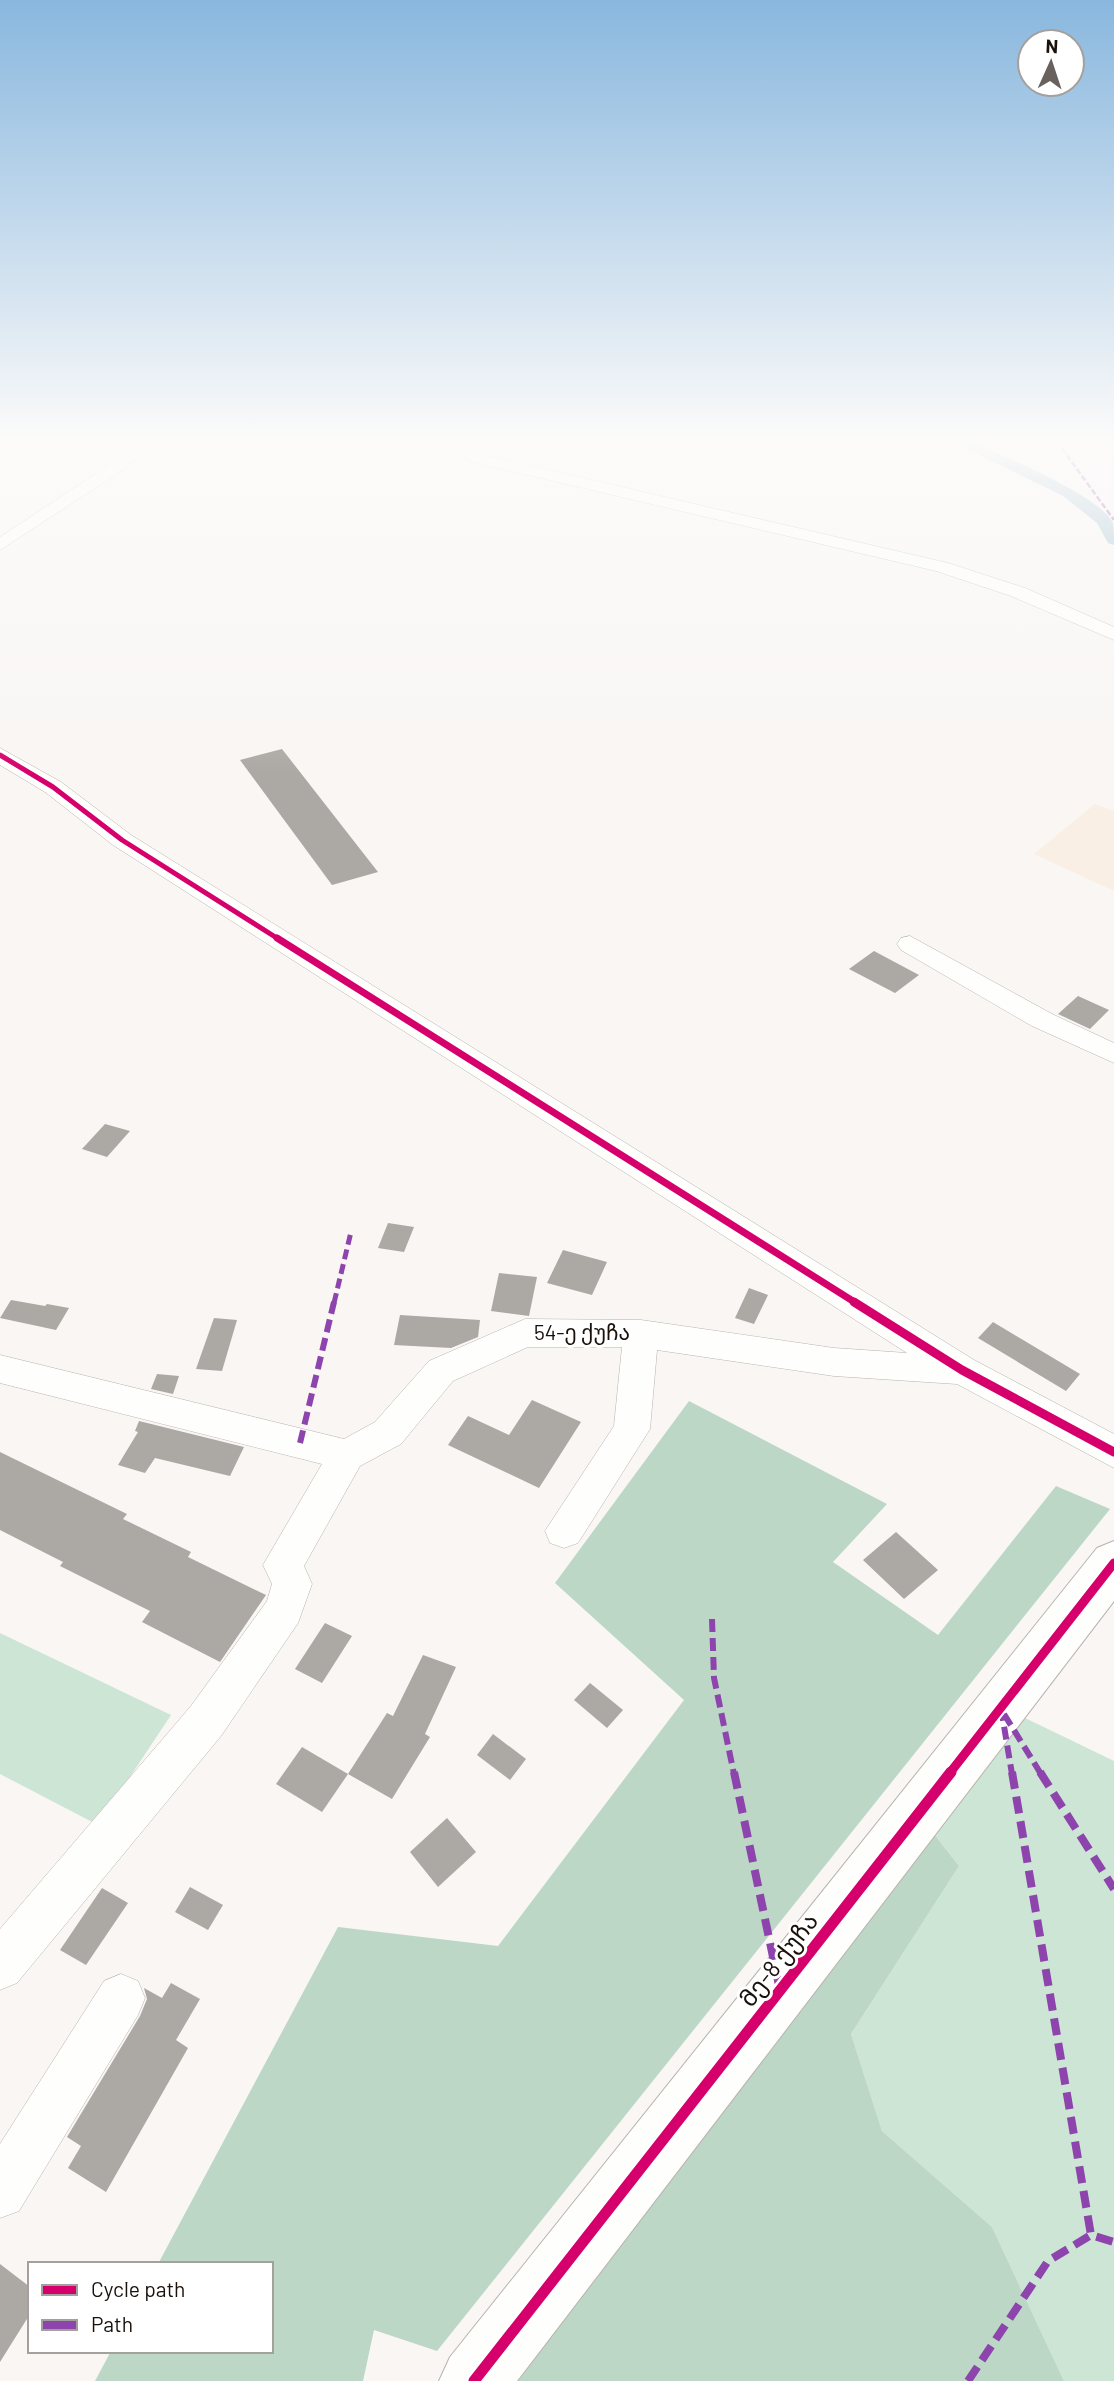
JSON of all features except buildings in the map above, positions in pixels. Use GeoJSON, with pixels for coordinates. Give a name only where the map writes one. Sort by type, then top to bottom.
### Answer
{"type":"FeatureCollection","features":[{"type":"Feature","properties":{"kind":"street"},"geometry":{"type":"LineString","coordinates":[[874,551],[942,567],[1018,592],[1114,634]]}},
{"type":"Feature","properties":{"kind":"street"},"geometry":{"type":"LineString","coordinates":[[0,755],[53,788],[122,840],[962,1370],[1114,1452]]}},
{"type":"Feature","properties":{"kind":"street"},"geometry":{"type":"LineString","coordinates":[[910,944],[1042,1020],[1114,1054]]}},
{"type":"Feature","properties":{"kind":"street","name":"54-ე ქუჩა"},"geometry":{"type":"LineString","coordinates":[[347,1455],[388,1433],[441,1371],[525,1333],[641,1334],[834,1362],[962,1370]]}},
{"type":"Feature","properties":{"kind":"street"},"geometry":{"type":"LineString","coordinates":[[564,1531],[632,1429],[641,1334]]}},
{"type":"Feature","properties":{"kind":"street"},"geometry":{"type":"LineString","coordinates":[[0,1369],[347,1455],[283,1565],[292,1584],[284,1610],[206,1721],[0,1966]]}},
{"type":"Feature","properties":{"kind":"street","name":"მე-8 ქუჩა"},"geometry":{"type":"LineString","coordinates":[[474,2381],[1114,1563]]}},
{"type":"Feature","properties":{"kind":"street"},"geometry":{"type":"LineString","coordinates":[[0,2192],[121,1998]]}},
{"type":"Feature","properties":{"kind":"shaded area"},"geometry":{"type":"Polygon","coordinates":[[[1095,804],[1114,811],[1114,891],[1034,854],[1095,804]]]}},
{"type":"Feature","properties":{"kind":"green space"},"geometry":{"type":"Polygon","coordinates":[[[689,1401],[887,1504],[833,1562],[938,1635],[1056,1486],[1110,1509],[437,2351],[374,2330],[363,2381],[95,2381],[110,2353],[273,2353],[273,2262],[159,2262],[338,1927],[498,1946],[684,1700],[555,1583],[689,1401]]]}},
{"type":"Feature","properties":{"kind":"green space"},"geometry":{"type":"Polygon","coordinates":[[[0,1633],[171,1715],[98,1825],[0,1774],[0,1633]]]}},
{"type":"Feature","properties":{"kind":"green space"},"geometry":{"type":"Polygon","coordinates":[[[1023,1717],[1114,1761],[1114,2381],[1064,2381],[992,2227],[882,2131],[851,2034],[959,1866],[931,1830],[1023,1717]]]}},
{"type":"Feature","properties":{"kind":"green space"},"geometry":{"type":"Polygon","coordinates":[[[931,1830],[959,1866],[851,2034],[882,2131],[992,2227],[1064,2381],[518,2381],[931,1830]]]}},
{"type":"Feature","properties":{"kind":"marked path"},"geometry":{"type":"LineString","coordinates":[[300,1443],[351,1232]]}},
{"type":"Feature","properties":{"kind":"marked path"},"geometry":{"type":"LineString","coordinates":[[712,1619],[714,1678],[780,1990]]}},
{"type":"Feature","properties":{"kind":"marked path"},"geometry":{"type":"LineString","coordinates":[[1001,1708],[1091,2235]]}},
{"type":"Feature","properties":{"kind":"marked path"},"geometry":{"type":"LineString","coordinates":[[1004,1714],[1114,1889]]}},
{"type":"Feature","properties":{"kind":"marked path"},"geometry":{"type":"LineString","coordinates":[[968,2381],[1048,2261],[1091,2235],[1114,2242]]}},
{"type":"Feature","properties":{"kind":"cycle path"},"geometry":{"type":"LineString","coordinates":[[0,755],[53,787],[122,840],[962,1370],[1114,1452]]}},
{"type":"Feature","properties":{"kind":"cycle path"},"geometry":{"type":"LineString","coordinates":[[474,2381],[1114,1563]]}}]}
